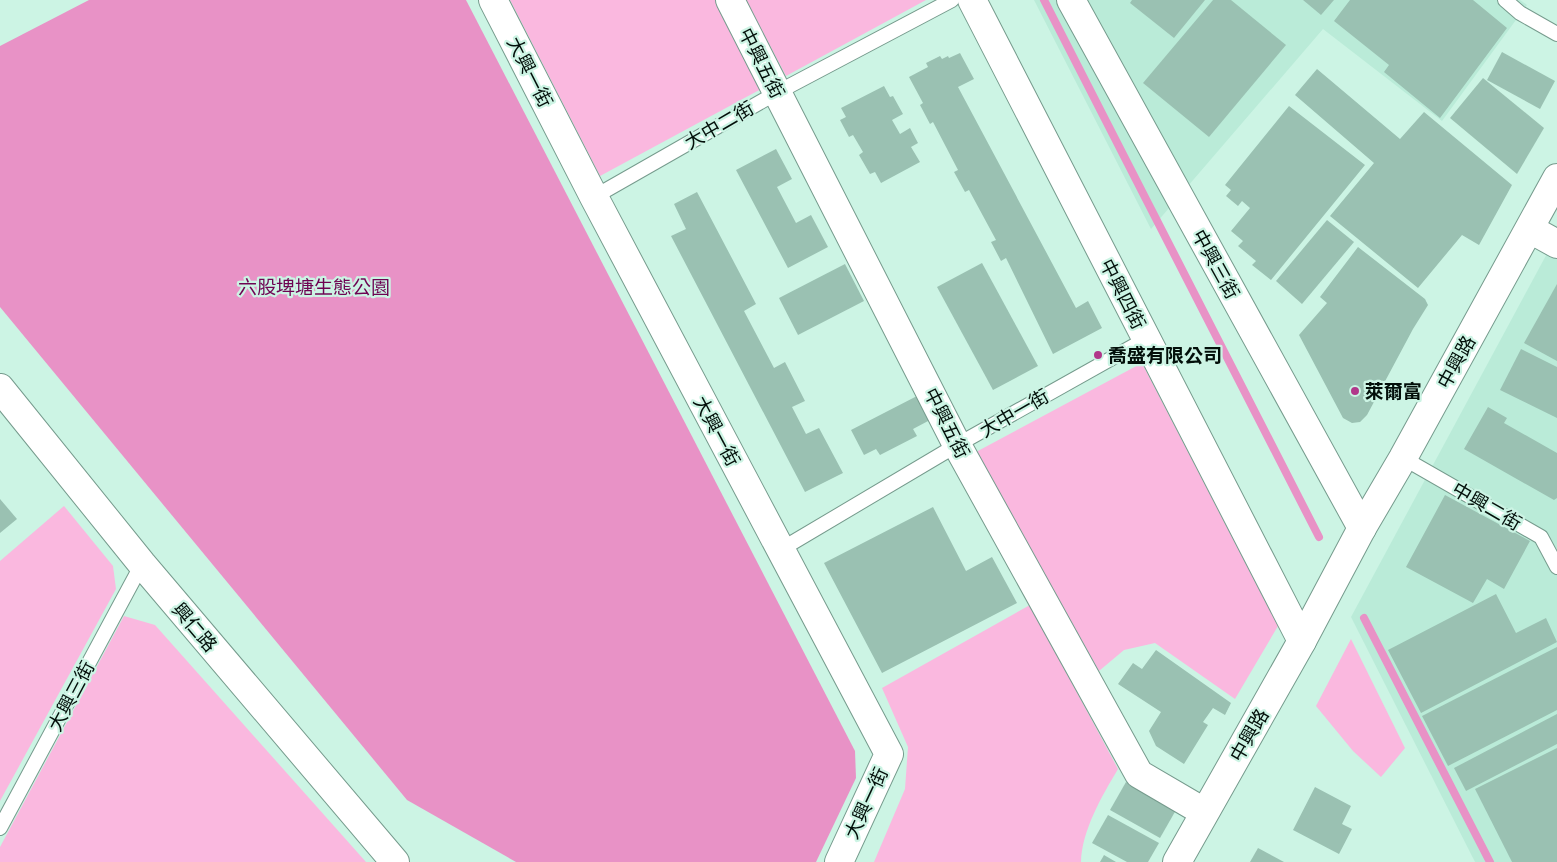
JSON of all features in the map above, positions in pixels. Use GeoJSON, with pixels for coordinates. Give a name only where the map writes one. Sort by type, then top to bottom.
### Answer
{"type":"FeatureCollection","features":[{"type":"Feature","properties":{"kind":"street","name":"大興一街"},"geometry":{"type":"LineString","coordinates":[[493,0],[594,197],[889,754],[839,862]]}},
{"type":"Feature","properties":{"kind":"street","name":"中興五街"},"geometry":{"type":"LineString","coordinates":[[730,0],[958,445],[1139,774],[1204,812]]}},
{"type":"Feature","properties":{"kind":"street","name":"中興四街"},"geometry":{"type":"LineString","coordinates":[[972,0],[1302,641]]}},
{"type":"Feature","properties":{"kind":"street","name":"中興三街"},"geometry":{"type":"LineString","coordinates":[[1071,0],[1357,536]]}},
{"type":"Feature","properties":{"kind":"street","name":"中興路"},"geometry":{"type":"LineString","coordinates":[[1177,862],[1302,641],[1357,536],[1403,458],[1557,178]]}},
{"type":"Feature","properties":{"kind":"street"},"geometry":{"type":"LineString","coordinates":[[1530,229],[1557,244]]}},
{"type":"Feature","properties":{"kind":"street","name":"興仁路"},"geometry":{"type":"LineString","coordinates":[[0,388],[142,564],[395,862]]}},
{"type":"Feature","properties":{"kind":"lane","name":"大中二街"},"geometry":{"type":"LineString","coordinates":[[594,197],[778,92],[952,0]]}},
{"type":"Feature","properties":{"kind":"lane"},"geometry":{"type":"LineString","coordinates":[[1505,0],[1520,12],[1557,34]]}},
{"type":"Feature","properties":{"kind":"lane","name":"大中一街"},"geometry":{"type":"LineString","coordinates":[[780,550],[958,445],[1146,339]]}},
{"type":"Feature","properties":{"kind":"lane","name":"中興二街"},"geometry":{"type":"LineString","coordinates":[[1403,458],[1541,537],[1557,567]]}},
{"type":"Feature","properties":{"kind":"lane","name":"大興三街"},"geometry":{"type":"LineString","coordinates":[[0,828],[142,564]]}},
{"type":"Feature","properties":{"kind":"shaded area","name":"六股埤塘生態公園"},"geometry":{"type":"Polygon","coordinates":[[[89,0],[466,0],[855,751],[856,778],[816,862],[516,862],[407,800],[0,307],[0,46],[89,0]]]}},
{"type":"Feature","properties":{"kind":"shaded area"},"geometry":{"type":"Polygon","coordinates":[[[510,0],[716,0],[763,88],[600,176],[510,0]]]}},
{"type":"Feature","properties":{"kind":"shaded area"},"geometry":{"type":"Polygon","coordinates":[[[746,0],[926,0],[786,76],[746,0]]]}},
{"type":"Feature","properties":{"kind":"shaded area"},"geometry":{"type":"Polygon","coordinates":[[[1034,0],[1520,0],[1527,5],[1442,121],[1323,29],[1151,229],[1034,0]]]}},
{"type":"Feature","properties":{"kind":"shaded area"},"geometry":{"type":"Polygon","coordinates":[[[1557,235],[1557,862],[1475,862],[1351,617],[1557,235]]]}},
{"type":"Feature","properties":{"kind":"shaded area"},"geometry":{"type":"Polygon","coordinates":[[[1142,363],[1278,626],[1235,699],[1155,643],[1124,650],[1099,671],[976,452],[1142,363]]]}},
{"type":"Feature","properties":{"kind":"shaded area"},"geometry":{"type":"Polygon","coordinates":[[[64,506],[113,566],[116,589],[0,801],[0,561],[64,506]]]}},
{"type":"Feature","properties":{"kind":"shaded area"},"geometry":{"type":"Polygon","coordinates":[[[1030,605],[1118,769],[1089,826],[1082,850],[1081,862],[874,862],[905,789],[908,747],[882,688],[1030,605]]]}},
{"type":"Feature","properties":{"kind":"shaded area"},"geometry":{"type":"Polygon","coordinates":[[[124,616],[155,625],[366,862],[0,862],[0,847],[124,616]]]}},
{"type":"Feature","properties":{"kind":"shaded area"},"geometry":{"type":"Polygon","coordinates":[[[1351,639],[1405,748],[1381,777],[1353,751],[1316,706],[1351,639]]]}},
{"type":"Feature","properties":{"kind":"building"},"geometry":{"type":"Polygon","coordinates":[[[1132,0],[1205,0],[1174,38],[1130,3],[1132,0]]]}},
{"type":"Feature","properties":{"kind":"building"},"geometry":{"type":"Polygon","coordinates":[[[1213,0],[1231,0],[1286,45],[1209,137],[1143,83],[1213,0]]]}},
{"type":"Feature","properties":{"kind":"building"},"geometry":{"type":"Polygon","coordinates":[[[1303,0],[1334,0],[1321,15],[1303,0]]]}},
{"type":"Feature","properties":{"kind":"building"},"geometry":{"type":"Polygon","coordinates":[[[1350,0],[1473,0],[1507,28],[1440,118],[1384,72],[1389,65],[1334,21],[1350,0]]]}},
{"type":"Feature","properties":{"kind":"building"},"geometry":{"type":"Polygon","coordinates":[[[1502,52],[1555,81],[1540,109],[1487,80],[1502,52]]]}},
{"type":"Feature","properties":{"kind":"building"},"geometry":{"type":"Polygon","coordinates":[[[960,53],[974,79],[958,87],[1076,308],[1088,301],[1102,328],[1053,354],[1006,258],[1001,261],[991,242],[996,240],[969,190],[965,192],[954,172],[958,170],[933,122],[930,124],[920,105],[923,103],[909,77],[928,67],[926,63],[940,56],[942,59],[948,56],[949,58],[960,53]]]}},
{"type":"Feature","properties":{"kind":"building"},"geometry":{"type":"Polygon","coordinates":[[[1317,69],[1400,139],[1424,112],[1512,185],[1479,245],[1462,235],[1418,288],[1330,216],[1374,163],[1295,95],[1317,69]]]}},
{"type":"Feature","properties":{"kind":"building"},"geometry":{"type":"Polygon","coordinates":[[[1483,78],[1544,128],[1517,174],[1450,118],[1483,78]]]}},
{"type":"Feature","properties":{"kind":"building"},"geometry":{"type":"Polygon","coordinates":[[[884,86],[890,97],[893,96],[903,114],[892,120],[900,134],[910,128],[918,143],[911,147],[920,162],[881,183],[875,172],[870,174],[859,155],[863,152],[853,135],[849,137],[840,120],[846,117],[841,108],[884,86]]]}},
{"type":"Feature","properties":{"kind":"building"},"geometry":{"type":"Polygon","coordinates":[[[1289,106],[1365,165],[1271,280],[1252,265],[1256,261],[1238,246],[1243,241],[1231,231],[1250,208],[1242,201],[1238,206],[1226,196],[1231,190],[1225,185],[1289,106]]]}},
{"type":"Feature","properties":{"kind":"building"},"geometry":{"type":"Polygon","coordinates":[[[776,149],[792,179],[777,187],[796,223],[811,215],[828,247],[788,268],[736,170],[776,149]]]}},
{"type":"Feature","properties":{"kind":"building"},"geometry":{"type":"Polygon","coordinates":[[[697,192],[756,304],[744,311],[774,368],[785,362],[805,401],[792,407],[806,434],[819,428],[843,473],[805,492],[671,236],[686,229],[674,204],[697,192]]]}},
{"type":"Feature","properties":{"kind":"building"},"geometry":{"type":"Polygon","coordinates":[[[1327,220],[1354,242],[1302,304],[1276,281],[1327,220]]]}},
{"type":"Feature","properties":{"kind":"building"},"geometry":{"type":"Polygon","coordinates":[[[1358,247],[1425,299],[1428,305],[1367,415],[1360,422],[1352,423],[1343,418],[1299,335],[1327,303],[1320,297],[1358,247]]]}},
{"type":"Feature","properties":{"kind":"building"},"geometry":{"type":"Polygon","coordinates":[[[982,263],[1038,366],[993,390],[937,287],[982,263]]]}},
{"type":"Feature","properties":{"kind":"building"},"geometry":{"type":"Polygon","coordinates":[[[845,264],[864,301],[798,335],[779,298],[845,264]]]}},
{"type":"Feature","properties":{"kind":"building"},"geometry":{"type":"Polygon","coordinates":[[[1557,284],[1557,361],[1524,343],[1557,284]]]}},
{"type":"Feature","properties":{"kind":"building"},"geometry":{"type":"Polygon","coordinates":[[[1521,349],[1557,367],[1557,418],[1500,390],[1521,349]]]}},
{"type":"Feature","properties":{"kind":"building"},"geometry":{"type":"Polygon","coordinates":[[[917,396],[930,420],[913,429],[917,436],[880,455],[876,449],[864,455],[851,430],[917,396]]]}},
{"type":"Feature","properties":{"kind":"building"},"geometry":{"type":"Polygon","coordinates":[[[1488,407],[1507,418],[1504,423],[1557,453],[1557,498],[1554,500],[1464,449],[1488,407]]]}},
{"type":"Feature","properties":{"kind":"building"},"geometry":{"type":"Polygon","coordinates":[[[1445,495],[1530,541],[1504,589],[1487,579],[1473,603],[1406,567],[1445,495]]]}},
{"type":"Feature","properties":{"kind":"building"},"geometry":{"type":"Polygon","coordinates":[[[0,499],[17,519],[0,533],[0,499]]]}},
{"type":"Feature","properties":{"kind":"building"},"geometry":{"type":"Polygon","coordinates":[[[933,507],[966,571],[992,557],[1017,603],[882,673],[824,563],[933,507]]]}},
{"type":"Feature","properties":{"kind":"building"},"geometry":{"type":"Polygon","coordinates":[[[1496,594],[1516,633],[1546,618],[1557,642],[1421,713],[1388,650],[1496,594]]]}},
{"type":"Feature","properties":{"kind":"building"},"geometry":{"type":"Polygon","coordinates":[[[1557,647],[1557,710],[1448,766],[1422,716],[1557,647]]]}},
{"type":"Feature","properties":{"kind":"building"},"geometry":{"type":"Polygon","coordinates":[[[1156,650],[1231,703],[1225,715],[1213,708],[1203,722],[1208,725],[1184,764],[1156,746],[1149,731],[1161,712],[1118,684],[1133,663],[1142,669],[1156,650]]]}},
{"type":"Feature","properties":{"kind":"building"},"geometry":{"type":"Polygon","coordinates":[[[1557,714],[1557,744],[1466,791],[1454,768],[1557,714]]]}},
{"type":"Feature","properties":{"kind":"building"},"geometry":{"type":"Polygon","coordinates":[[[1557,748],[1557,862],[1512,862],[1475,789],[1557,748]]]}},
{"type":"Feature","properties":{"kind":"building"},"geometry":{"type":"Polygon","coordinates":[[[1126,782],[1176,810],[1160,838],[1110,810],[1126,782]]]}},
{"type":"Feature","properties":{"kind":"building"},"geometry":{"type":"Polygon","coordinates":[[[1315,787],[1351,806],[1342,824],[1352,829],[1339,854],[1293,830],[1315,787]]]}},
{"type":"Feature","properties":{"kind":"building"},"geometry":{"type":"Polygon","coordinates":[[[1108,815],[1159,843],[1148,862],[1127,862],[1092,843],[1108,815]]]}},
{"type":"Feature","properties":{"kind":"building"},"geometry":{"type":"Polygon","coordinates":[[[1258,848],[1284,862],[1250,862],[1258,848]]]}},
{"type":"Feature","properties":{"kind":"building"},"geometry":{"type":"Polygon","coordinates":[[[1104,855],[1116,862],[1100,862],[1104,855]]]}},
{"type":"Feature","properties":{"kind":"waterway"},"geometry":{"type":"LineString","coordinates":[[1044,0],[1319,537]]}},
{"type":"Feature","properties":{"kind":"waterway"},"geometry":{"type":"LineString","coordinates":[[1364,618],[1490,862]]}},
{"type":"Feature","properties":{"kind":"place","name":"喬盛有限公司"},"geometry":{"type":"Point","coordinates":[1098,355]}},
{"type":"Feature","properties":{"kind":"place","name":"萊爾富"},"geometry":{"type":"Point","coordinates":[1355,391]}}]}
